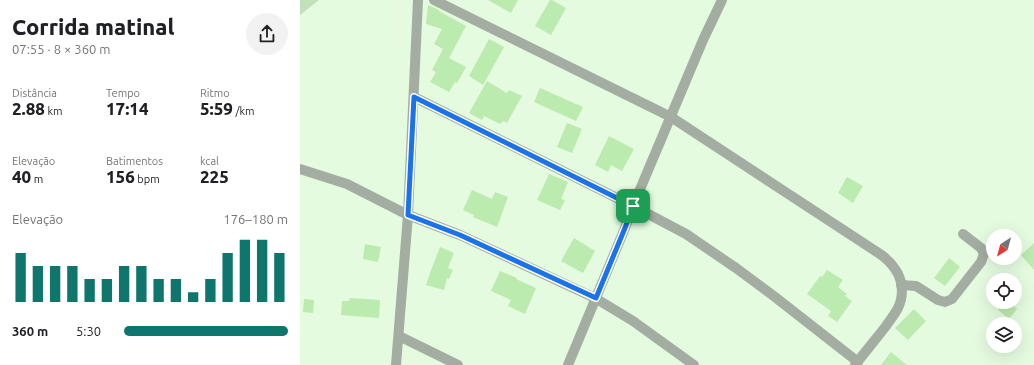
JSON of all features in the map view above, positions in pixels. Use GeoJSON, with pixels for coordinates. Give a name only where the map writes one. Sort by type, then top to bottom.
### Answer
{"type":"FeatureCollection","features":[{"type":"Feature","properties":{"kind":"street"},"geometry":{"type":"LineString","coordinates":[[396,365],[408,215],[418,0]]}},
{"type":"Feature","properties":{"kind":"street"},"geometry":{"type":"LineString","coordinates":[[414,97],[686,234],[775,297],[856,363],[887,325],[898,308],[902,293],[901,285],[896,270],[888,260],[880,254],[671,117],[434,0]]}},
{"type":"Feature","properties":{"kind":"street"},"geometry":{"type":"LineString","coordinates":[[568,365],[633,206],[706,34],[722,0]]}},
{"type":"Feature","properties":{"kind":"street"},"geometry":{"type":"LineString","coordinates":[[300,169],[347,184],[408,215],[460,235],[596,298],[633,321],[694,365]]}},
{"type":"Feature","properties":{"kind":"street"},"geometry":{"type":"LineString","coordinates":[[901,285],[916,286],[938,300],[946,302],[952,299],[981,262],[984,254],[981,248],[963,234]]}},
{"type":"Feature","properties":{"kind":"street"},"geometry":{"type":"LineString","coordinates":[[399,336],[458,365]]}},
{"type":"Feature","properties":{"kind":"green space"},"geometry":{"type":"Polygon","coordinates":[[[300,0],[319,0],[300,15],[300,0]]]}},
{"type":"Feature","properties":{"kind":"building"},"geometry":{"type":"Polygon","coordinates":[[[488,0],[518,0],[511,13],[488,0]]]}},
{"type":"Feature","properties":{"kind":"building"},"geometry":{"type":"Polygon","coordinates":[[[550,0],[566,8],[551,35],[535,26],[550,0]]]}},
{"type":"Feature","properties":{"kind":"building"},"geometry":{"type":"Polygon","coordinates":[[[428,5],[466,26],[449,58],[466,67],[457,83],[455,82],[449,92],[430,82],[436,72],[432,70],[443,49],[434,44],[442,29],[426,24],[428,5]]]}},
{"type":"Feature","properties":{"kind":"building"},"geometry":{"type":"Polygon","coordinates":[[[489,39],[504,47],[483,85],[469,76],[489,39]]]}},
{"type":"Feature","properties":{"kind":"building"},"geometry":{"type":"Polygon","coordinates":[[[487,81],[507,93],[509,90],[522,96],[507,123],[503,121],[500,124],[484,116],[482,120],[469,113],[487,81]]]}},
{"type":"Feature","properties":{"kind":"building"},"geometry":{"type":"Polygon","coordinates":[[[540,88],[583,107],[576,121],[534,102],[540,88]]]}},
{"type":"Feature","properties":{"kind":"building"},"geometry":{"type":"Polygon","coordinates":[[[567,123],[582,129],[572,153],[557,147],[567,123]]]}},
{"type":"Feature","properties":{"kind":"building"},"geometry":{"type":"Polygon","coordinates":[[[609,136],[634,149],[622,171],[611,165],[608,172],[595,165],[609,136]]]}},
{"type":"Feature","properties":{"kind":"building"},"geometry":{"type":"Polygon","coordinates":[[[549,174],[568,182],[561,199],[565,200],[560,210],[537,200],[549,174]]]}},
{"type":"Feature","properties":{"kind":"building"},"geometry":{"type":"Polygon","coordinates":[[[847,177],[863,186],[853,203],[838,193],[847,177]]]}},
{"type":"Feature","properties":{"kind":"building"},"geometry":{"type":"Polygon","coordinates":[[[472,190],[492,199],[495,192],[508,197],[497,227],[473,217],[474,215],[463,210],[472,190]]]}},
{"type":"Feature","properties":{"kind":"building"},"geometry":{"type":"Polygon","coordinates":[[[574,238],[595,251],[583,273],[561,261],[574,238]]]}},
{"type":"Feature","properties":{"kind":"building"},"geometry":{"type":"Polygon","coordinates":[[[1034,243],[1034,270],[1022,256],[1022,254],[1034,243]]]}},
{"type":"Feature","properties":{"kind":"building"},"geometry":{"type":"Polygon","coordinates":[[[365,244],[381,247],[378,262],[363,259],[365,244]]]}},
{"type":"Feature","properties":{"kind":"building"},"geometry":{"type":"Polygon","coordinates":[[[440,247],[454,253],[448,268],[453,270],[449,279],[447,278],[444,290],[426,285],[440,247]]]}},
{"type":"Feature","properties":{"kind":"building"},"geometry":{"type":"Polygon","coordinates":[[[949,258],[960,267],[945,286],[934,278],[949,258]]]}},
{"type":"Feature","properties":{"kind":"building"},"geometry":{"type":"Polygon","coordinates":[[[827,270],[843,280],[838,287],[847,294],[845,296],[852,301],[837,322],[828,316],[831,311],[807,294],[820,276],[822,277],[827,270]]]}},
{"type":"Feature","properties":{"kind":"building"},"geometry":{"type":"Polygon","coordinates":[[[500,271],[536,288],[525,314],[508,306],[511,300],[491,291],[500,271]]]}},
{"type":"Feature","properties":{"kind":"building"},"geometry":{"type":"Polygon","coordinates":[[[350,298],[380,300],[379,318],[341,315],[342,301],[349,301],[350,298]]]}},
{"type":"Feature","properties":{"kind":"building"},"geometry":{"type":"Polygon","coordinates":[[[304,299],[314,300],[313,313],[303,312],[304,299]]]}},
{"type":"Feature","properties":{"kind":"building"},"geometry":{"type":"Polygon","coordinates":[[[914,309],[926,321],[908,340],[895,328],[914,309]]]}},
{"type":"Feature","properties":{"kind":"building"},"geometry":{"type":"Polygon","coordinates":[[[1017,309],[1011,317],[1007,317],[998,310],[1017,309]]]}},
{"type":"Feature","properties":{"kind":"building"},"geometry":{"type":"Polygon","coordinates":[[[891,352],[907,365],[881,365],[891,352]]]}},
{"type":"Feature","properties":{"kind":"route"},"geometry":{"type":"LineString","coordinates":[[414,97],[501,141],[633,206],[596,298],[460,235],[408,215],[414,97]]}}]}
